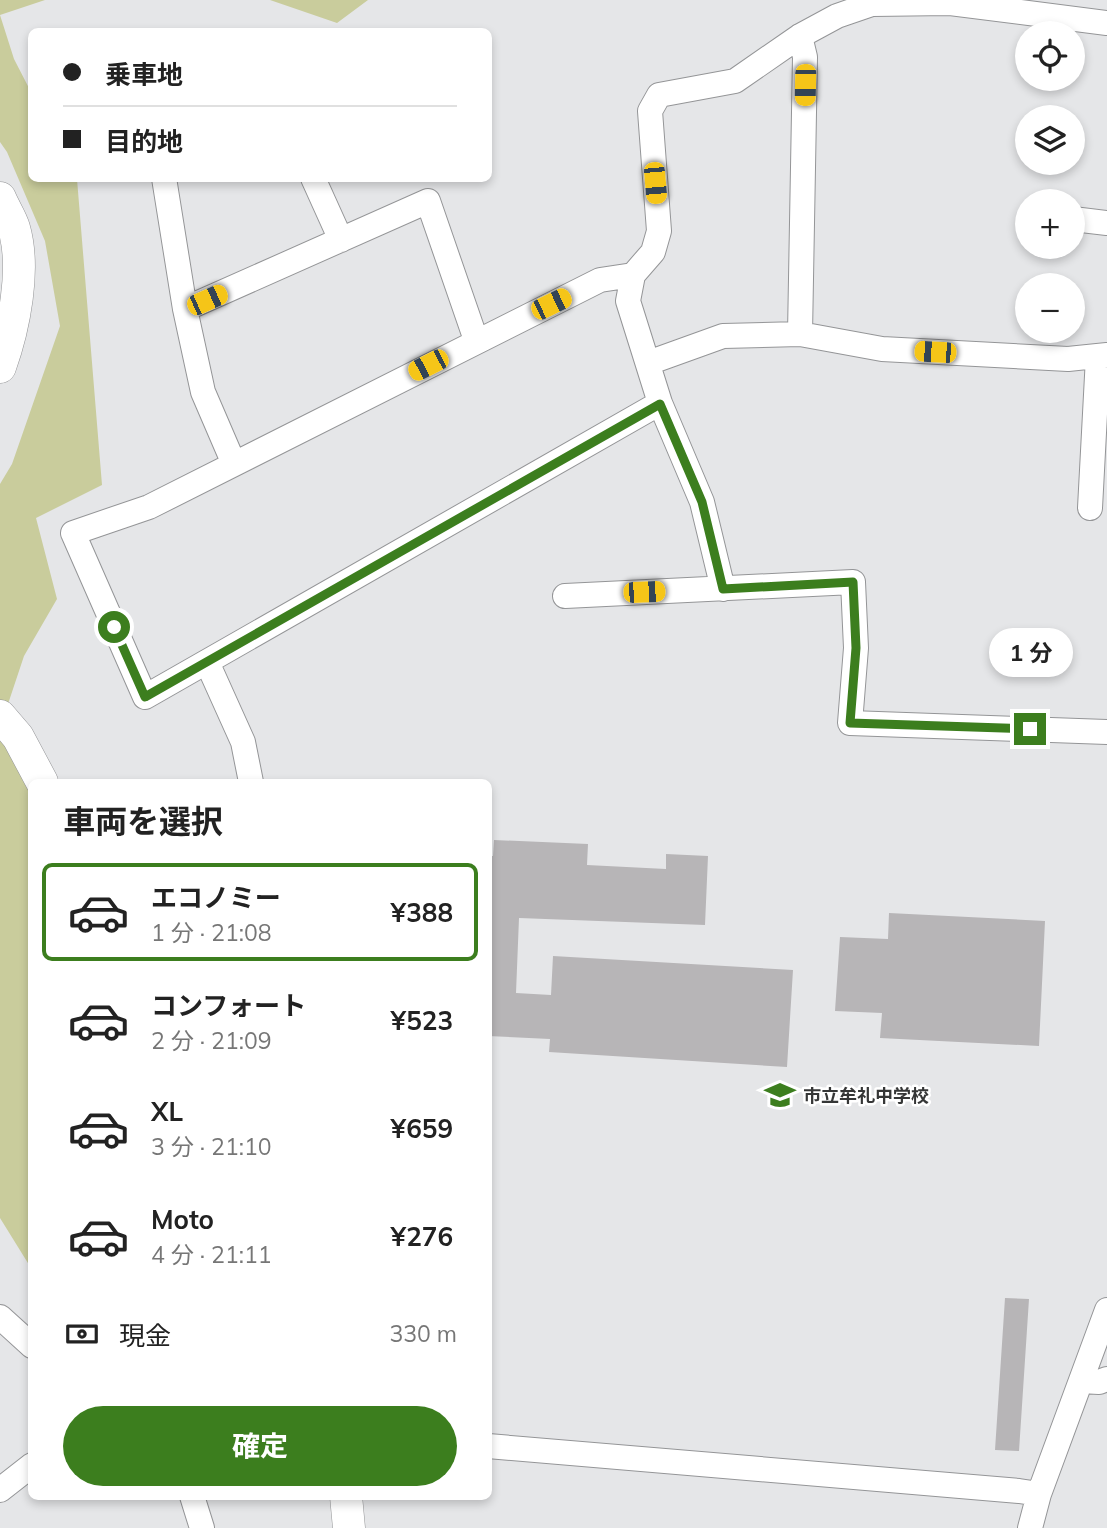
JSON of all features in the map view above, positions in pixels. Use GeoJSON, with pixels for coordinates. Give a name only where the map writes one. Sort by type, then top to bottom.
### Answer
{"type":"FeatureCollection","features":[{"type":"Feature","properties":{"kind":"street"},"geometry":{"type":"LineString","coordinates":[[723,589],[702,502],[660,404],[628,301],[633,275],[653,252],[659,231],[650,111],[659,94],[735,81],[800,36],[837,16],[872,4],[950,3],[1107,23]]}},
{"type":"Feature","properties":{"kind":"street"},"geometry":{"type":"LineString","coordinates":[[800,36],[805,57],[800,334]]}},
{"type":"Feature","properties":{"kind":"street"},"geometry":{"type":"LineString","coordinates":[[165,182],[185,309],[203,392],[234,464]]}},
{"type":"Feature","properties":{"kind":"street"},"geometry":{"type":"LineString","coordinates":[[315,182],[341,240]]}},
{"type":"Feature","properties":{"kind":"street"},"geometry":{"type":"LineString","coordinates":[[0,198],[14,228],[18,252],[18,290],[7,348],[0,367]]}},
{"type":"Feature","properties":{"kind":"street"},"geometry":{"type":"LineString","coordinates":[[185,309],[428,201],[476,340]]}},
{"type":"Feature","properties":{"kind":"street"},"geometry":{"type":"LineString","coordinates":[[1085,220],[1107,223]]}},
{"type":"Feature","properties":{"kind":"street"},"geometry":{"type":"LineString","coordinates":[[633,275],[600,280],[476,340],[149,507],[73,533],[145,697],[660,404]]}},
{"type":"Feature","properties":{"kind":"street"},"geometry":{"type":"LineString","coordinates":[[648,363],[723,336],[800,334],[882,349],[1068,359],[1103,356],[1090,508]]}},
{"type":"Feature","properties":{"kind":"street"},"geometry":{"type":"LineString","coordinates":[[565,596],[853,582],[856,648],[850,723],[1107,732]]}},
{"type":"Feature","properties":{"kind":"street"},"geometry":{"type":"LineString","coordinates":[[207,662],[243,742],[250,779]]}},
{"type":"Feature","properties":{"kind":"street"},"geometry":{"type":"LineString","coordinates":[[0,716],[18,737],[40,779]]}},
{"type":"Feature","properties":{"kind":"street"},"geometry":{"type":"LineString","coordinates":[[1030,1528],[1039,1494],[1107,1311]]}},
{"type":"Feature","properties":{"kind":"street"},"geometry":{"type":"LineString","coordinates":[[0,1317],[28,1342]]}},
{"type":"Feature","properties":{"kind":"street"},"geometry":{"type":"LineString","coordinates":[[1082,1381],[1099,1382],[1107,1379]]}},
{"type":"Feature","properties":{"kind":"street"},"geometry":{"type":"LineString","coordinates":[[492,1446],[1039,1494]]}},
{"type":"Feature","properties":{"kind":"street"},"geometry":{"type":"LineString","coordinates":[[0,1490],[28,1468]]}},
{"type":"Feature","properties":{"kind":"street"},"geometry":{"type":"LineString","coordinates":[[193,1500],[202,1528]]}},
{"type":"Feature","properties":{"kind":"street"},"geometry":{"type":"LineString","coordinates":[[346,1500],[349,1528]]}},
{"type":"Feature","properties":{"kind":"green space"},"geometry":{"type":"Polygon","coordinates":[[[0,0],[45,0],[0,15],[0,0]]]}},
{"type":"Feature","properties":{"kind":"green space"},"geometry":{"type":"Polygon","coordinates":[[[270,0],[368,0],[337,23],[270,0]]]}},
{"type":"Feature","properties":{"kind":"green space"},"geometry":{"type":"Polygon","coordinates":[[[0,15],[14,59],[28,86],[28,182],[77,182],[102,485],[36,518],[57,599],[24,656],[1,725],[28,790],[28,1263],[0,1218],[0,484],[12,464],[60,326],[45,241],[7,152],[0,142],[0,15]]]}},
{"type":"Feature","properties":{"kind":"building"},"geometry":{"type":"Polygon","coordinates":[[[494,840],[588,844],[587,865],[666,869],[666,854],[708,856],[705,925],[519,918],[516,993],[551,995],[553,956],[793,970],[787,1067],[549,1052],[550,1039],[492,1036],[494,840]]]}},
{"type":"Feature","properties":{"kind":"building"},"geometry":{"type":"Polygon","coordinates":[[[889,913],[1045,921],[1039,1046],[880,1038],[882,1013],[835,1011],[840,937],[888,939],[889,913]]]}},
{"type":"Feature","properties":{"kind":"building"},"geometry":{"type":"Polygon","coordinates":[[[1005,1298],[1029,1299],[1019,1451],[995,1450],[1005,1298]]]}},
{"type":"Feature","properties":{"kind":"place","name":"市立牟礼中学校"},"geometry":{"type":"Point","coordinates":[780,1095]}},
{"type":"Feature","properties":{"kind":"route"},"geometry":{"type":"LineString","coordinates":[[114,627],[145,697],[660,404],[702,502],[723,589],[853,582],[856,648],[850,723],[1030,729]]}}]}
